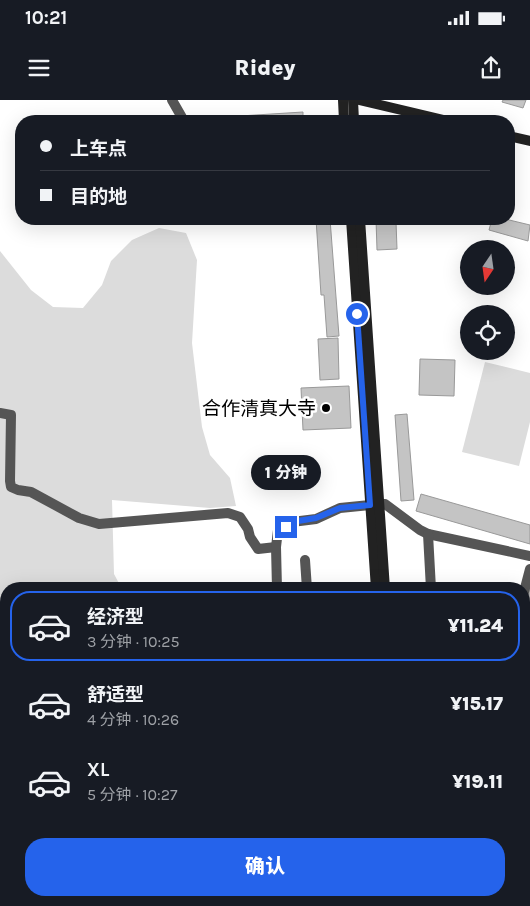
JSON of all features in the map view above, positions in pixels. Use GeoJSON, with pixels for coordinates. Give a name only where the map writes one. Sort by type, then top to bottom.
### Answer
{"type":"FeatureCollection","features":[{"type":"Feature","properties":{"kind":"main road"},"geometry":{"type":"LineString","coordinates":[[343,100],[344,115]]}},
{"type":"Feature","properties":{"kind":"main road"},"geometry":{"type":"LineString","coordinates":[[353,100],[354,115]]}},
{"type":"Feature","properties":{"kind":"main road"},"geometry":{"type":"LineString","coordinates":[[359,100],[423,115]]}},
{"type":"Feature","properties":{"kind":"main road"},"geometry":{"type":"LineString","coordinates":[[515,137],[530,141]]}},
{"type":"Feature","properties":{"kind":"main road"},"geometry":{"type":"LineString","coordinates":[[351,225],[374,504],[384,582]]}},
{"type":"Feature","properties":{"kind":"main road"},"geometry":{"type":"LineString","coordinates":[[360,225],[374,504],[376,582]]}},
{"type":"Feature","properties":{"kind":"street"},"geometry":{"type":"LineString","coordinates":[[172,100],[181,115]]}},
{"type":"Feature","properties":{"kind":"street"},"geometry":{"type":"LineString","coordinates":[[0,413],[11,415],[10,481],[12,487],[18,490],[31,492],[80,518],[99,524],[228,513],[240,518],[258,549],[276,547]]}},
{"type":"Feature","properties":{"kind":"street"},"geometry":{"type":"LineString","coordinates":[[277,582],[276,547],[278,530],[292,522],[316,518],[340,508],[374,504],[385,504],[428,534],[530,556]]}},
{"type":"Feature","properties":{"kind":"street"},"geometry":{"type":"LineString","coordinates":[[428,534],[431,582]]}},
{"type":"Feature","properties":{"kind":"street"},"geometry":{"type":"LineString","coordinates":[[305,560],[307,582]]}},
{"type":"Feature","properties":{"kind":"street"},"geometry":{"type":"LineString","coordinates":[[527,582],[530,569]]}},
{"type":"Feature","properties":{"kind":"shaded area"},"geometry":{"type":"Polygon","coordinates":[[[159,228],[186,233],[197,260],[192,343],[202,427],[210,455],[230,478],[236,506],[210,508],[112,500],[114,574],[118,582],[0,582],[0,251],[31,290],[53,307],[83,308],[102,285],[111,261],[132,240],[159,228]]]}},
{"type":"Feature","properties":{"kind":"shaded area"},"geometry":{"type":"Polygon","coordinates":[[[485,362],[530,373],[530,422],[519,466],[462,452],[485,362]]]}},
{"type":"Feature","properties":{"kind":"building"},"geometry":{"type":"Polygon","coordinates":[[[503,100],[526,100],[523,108],[502,102],[503,100]]]}},
{"type":"Feature","properties":{"kind":"building"},"geometry":{"type":"Polygon","coordinates":[[[303,112],[303,115],[256,115],[303,112]]]}},
{"type":"Feature","properties":{"kind":"building"},"geometry":{"type":"Polygon","coordinates":[[[515,221],[530,225],[528,241],[489,230],[490,225],[515,225],[515,221]]]}},
{"type":"Feature","properties":{"kind":"building"},"geometry":{"type":"Polygon","coordinates":[[[316,225],[330,225],[339,336],[327,337],[324,295],[321,295],[316,225]]]}},
{"type":"Feature","properties":{"kind":"building"},"geometry":{"type":"Polygon","coordinates":[[[376,225],[396,225],[397,249],[377,250],[376,225]]]}},
{"type":"Feature","properties":{"kind":"building"},"geometry":{"type":"Polygon","coordinates":[[[338,338],[339,379],[320,380],[318,339],[338,338]]]}},
{"type":"Feature","properties":{"kind":"building"},"geometry":{"type":"Polygon","coordinates":[[[420,359],[455,360],[454,396],[419,395],[420,359]]]}},
{"type":"Feature","properties":{"kind":"building","name":"合作清真大寺"},"geometry":{"type":"Polygon","coordinates":[[[349,386],[351,428],[303,430],[301,388],[349,386]]]}},
{"type":"Feature","properties":{"kind":"building"},"geometry":{"type":"Polygon","coordinates":[[[407,414],[414,500],[401,501],[395,415],[407,414]]]}},
{"type":"Feature","properties":{"kind":"building"},"geometry":{"type":"Polygon","coordinates":[[[421,494],[530,525],[530,544],[416,511],[421,494]]]}},
{"type":"Feature","properties":{"kind":"place","name":"合作清真大寺"},"geometry":{"type":"Point","coordinates":[326,408]}},
{"type":"Feature","properties":{"kind":"route"},"geometry":{"type":"LineString","coordinates":[[286,527],[292,522],[316,518],[340,508],[370,505],[357,314]]}}]}
